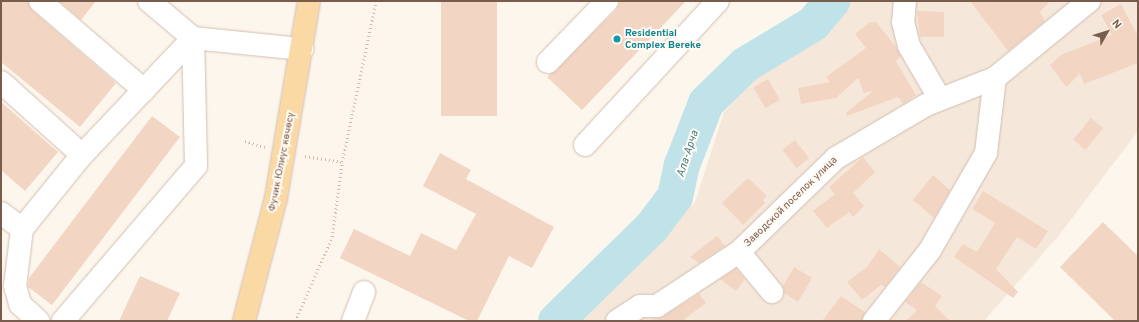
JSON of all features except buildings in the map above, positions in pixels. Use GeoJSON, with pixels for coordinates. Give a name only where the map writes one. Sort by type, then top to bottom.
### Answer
{"type":"FeatureCollection","features":[{"type":"Feature","properties":{"kind":"main road","name":"Фучик Юлиус көчөсү"},"geometry":{"type":"LineString","coordinates":[[244,321],[267,243],[302,49],[309,1]]}},
{"type":"Feature","properties":{"kind":"street"},"geometry":{"type":"LineString","coordinates":[[40,1],[144,90]]}},
{"type":"Feature","properties":{"kind":"street"},"geometry":{"type":"LineString","coordinates":[[149,1],[193,38],[302,49]]}},
{"type":"Feature","properties":{"kind":"street"},"geometry":{"type":"LineString","coordinates":[[548,62],[607,1]]}},
{"type":"Feature","properties":{"kind":"street"},"geometry":{"type":"LineString","coordinates":[[585,145],[718,1]]}},
{"type":"Feature","properties":{"kind":"street"},"geometry":{"type":"LineString","coordinates":[[905,1],[903,22],[909,46],[940,100]]}},
{"type":"Feature","properties":{"kind":"street","name":"Заводской поселок улица"},"geometry":{"type":"LineString","coordinates":[[658,314],[739,252],[836,158],[940,100],[995,78],[1089,1]]}},
{"type":"Feature","properties":{"kind":"street"},"geometry":{"type":"LineString","coordinates":[[38,321],[20,304],[15,286],[22,229],[82,154],[193,38]]}},
{"type":"Feature","properties":{"kind":"street"},"geometry":{"type":"LineString","coordinates":[[63,321],[196,166],[193,38]]}},
{"type":"Feature","properties":{"kind":"street"},"geometry":{"type":"LineString","coordinates":[[874,321],[930,250],[986,154],[995,78]]}},
{"type":"Feature","properties":{"kind":"street"},"geometry":{"type":"LineString","coordinates":[[1,82],[82,154]]}},
{"type":"Feature","properties":{"kind":"street"},"geometry":{"type":"LineString","coordinates":[[1,213],[22,229]]}},
{"type":"Feature","properties":{"kind":"street"},"geometry":{"type":"LineString","coordinates":[[739,252],[772,292]]}},
{"type":"Feature","properties":{"kind":"street"},"geometry":{"type":"LineString","coordinates":[[353,321],[364,292]]}},
{"type":"Feature","properties":{"kind":"street"},"geometry":{"type":"LineString","coordinates":[[617,321],[640,306],[658,314]]}},
{"type":"Feature","properties":{"kind":"path"},"geometry":{"type":"LineString","coordinates":[[295,321],[332,237],[342,162],[376,1]]}},
{"type":"Feature","properties":{"kind":"shaded area"},"geometry":{"type":"Polygon","coordinates":[[[849,1],[1138,1],[1138,131],[1060,234],[984,321],[579,321],[695,202],[724,112],[757,75],[825,31],[849,1]]]}},
{"type":"Feature","properties":{"kind":"waterway","name":"Ала-Арча"},"geometry":{"type":"LineString","coordinates":[[556,321],[652,227],[675,197],[682,165],[706,103],[745,65],[813,24],[832,1]]}},
{"type":"Feature","properties":{"kind":"place","name":"Residential Complex Bereke"},"geometry":{"type":"Point","coordinates":[617,39]}}]}
